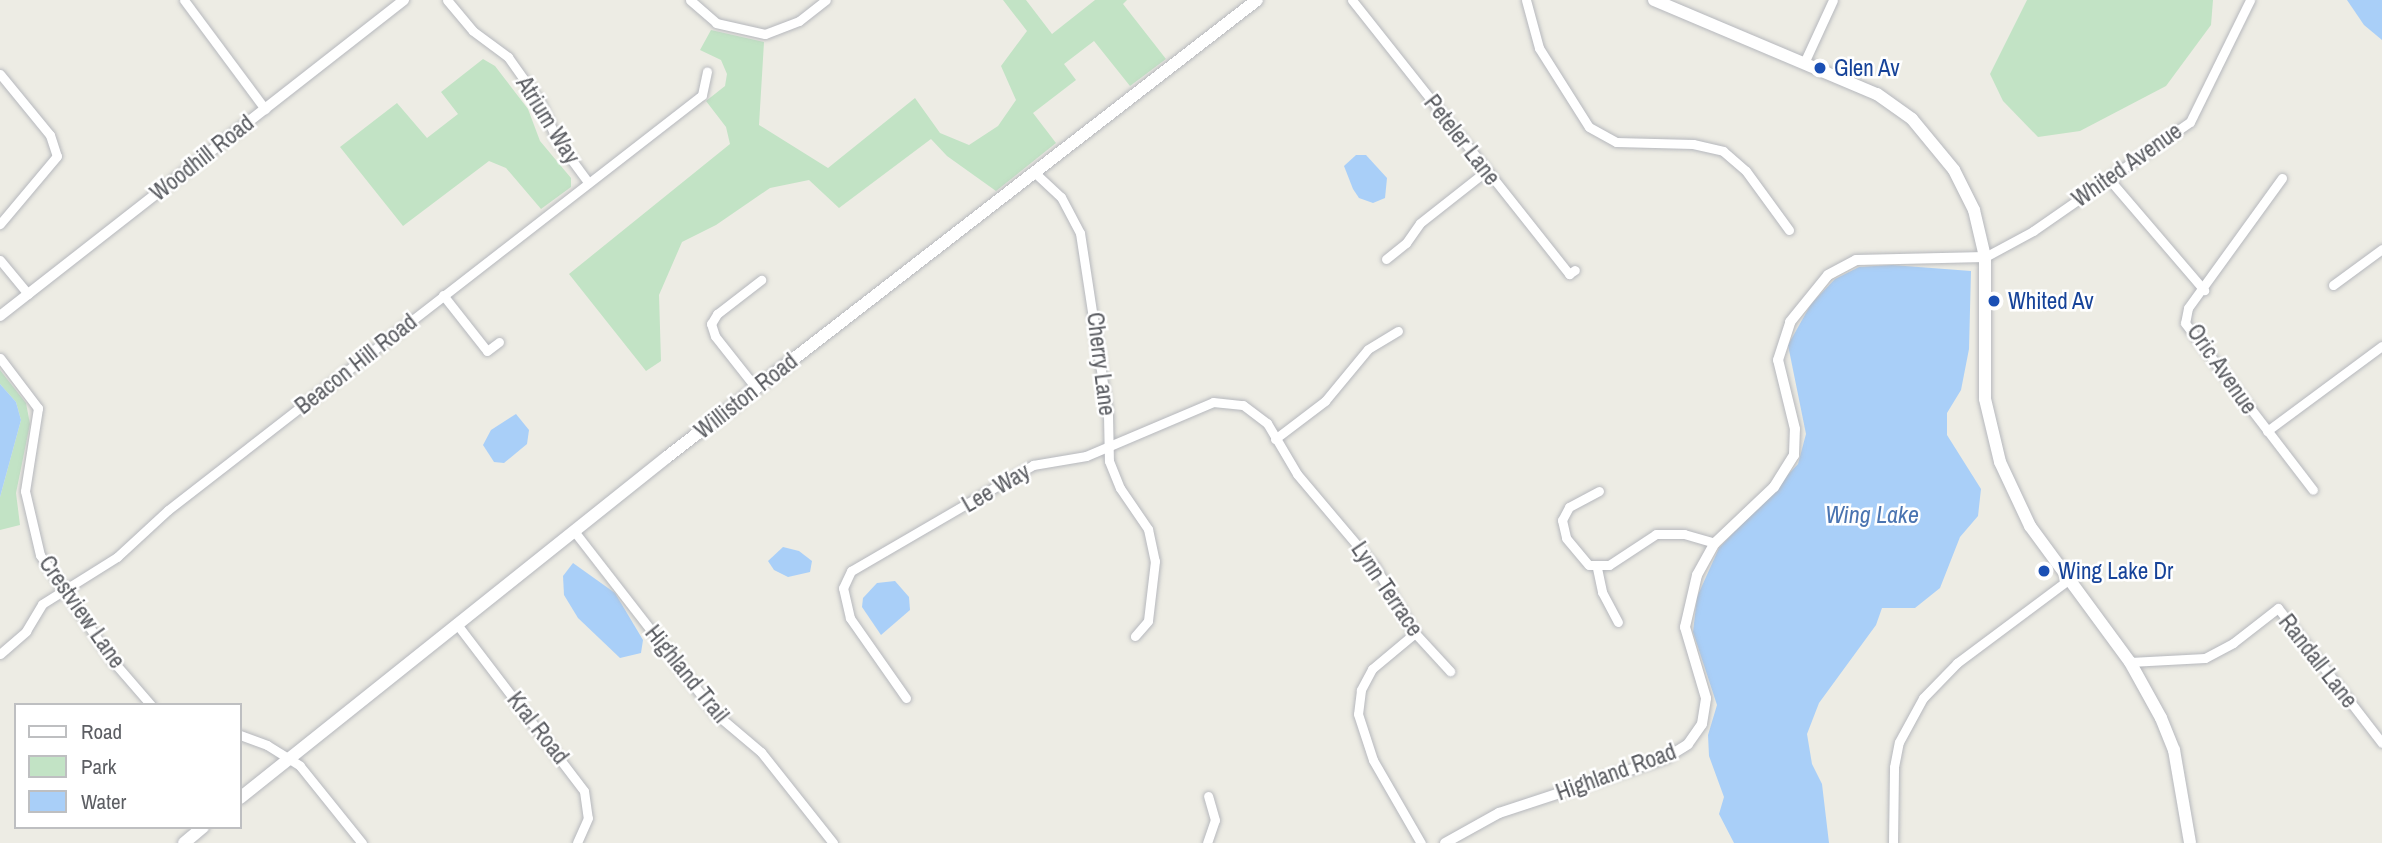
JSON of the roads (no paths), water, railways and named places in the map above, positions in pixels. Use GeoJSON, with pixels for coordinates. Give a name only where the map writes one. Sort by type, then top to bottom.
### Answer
{"type":"FeatureCollection","features":[{"type":"Feature","properties":{"kind":"main road","name":"Williston Road"},"geometry":{"type":"LineString","coordinates":[[242,796],[456,623],[1257,0]]}},
{"type":"Feature","properties":{"kind":"main road"},"geometry":{"type":"LineString","coordinates":[[1654,0],[1877,94],[1931,139],[1964,188],[1986,257],[1985,399],[1991,431],[2011,491],[2068,580],[2130,662],[2174,750],[2190,843]]}},
{"type":"Feature","properties":{"kind":"main road"},"geometry":{"type":"LineString","coordinates":[[187,842],[201,829]]}},
{"type":"Feature","properties":{"kind":"street"},"geometry":{"type":"LineString","coordinates":[[184,0],[265,109]]}},
{"type":"Feature","properties":{"kind":"street","name":"Woodhill Road"},"geometry":{"type":"LineString","coordinates":[[0,316],[404,0]]}},
{"type":"Feature","properties":{"kind":"street","name":"Atrium Way"},"geometry":{"type":"LineString","coordinates":[[447,0],[473,31],[508,57],[541,102],[556,140],[588,182]]}},
{"type":"Feature","properties":{"kind":"street"},"geometry":{"type":"LineString","coordinates":[[690,0],[716,23],[765,34],[799,21],[826,0]]}},
{"type":"Feature","properties":{"kind":"street","name":"Peteler Lane"},"geometry":{"type":"LineString","coordinates":[[1352,0],[1569,274],[1575,270]]}},
{"type":"Feature","properties":{"kind":"street"},"geometry":{"type":"LineString","coordinates":[[1526,0],[1539,48],[1589,127],[1616,142],[1693,145],[1723,151],[1746,171],[1789,230]]}},
{"type":"Feature","properties":{"kind":"street"},"geometry":{"type":"LineString","coordinates":[[1804,63],[1833,0]]}},
{"type":"Feature","properties":{"kind":"street","name":"Whited Avenue"},"geometry":{"type":"LineString","coordinates":[[1986,257],[2033,231],[2190,122],[2250,0]]}},
{"type":"Feature","properties":{"kind":"street","name":"Beacon Hill Road"},"geometry":{"type":"LineString","coordinates":[[0,654],[26,631],[42,604],[117,557],[167,510],[702,95],[707,86],[707,72]]}},
{"type":"Feature","properties":{"kind":"street"},"geometry":{"type":"LineString","coordinates":[[0,74],[50,135],[57,156],[0,224]]}},
{"type":"Feature","properties":{"kind":"street"},"geometry":{"type":"LineString","coordinates":[[1386,258],[1406,243],[1420,223],[1486,171]]}},
{"type":"Feature","properties":{"kind":"street","name":"Cherry Lane"},"geometry":{"type":"LineString","coordinates":[[1034,172],[1061,197],[1083,243],[1108,415],[1107,445],[1114,477],[1142,518],[1155,561],[1148,621],[1135,636]]}},
{"type":"Feature","properties":{"kind":"street","name":"Oric Avenue"},"geometry":{"type":"LineString","coordinates":[[2108,178],[2204,290],[2188,308],[2185,323],[2267,431]]}},
{"type":"Feature","properties":{"kind":"street"},"geometry":{"type":"LineString","coordinates":[[2204,290],[2282,178]]}},
{"type":"Feature","properties":{"kind":"street"},"geometry":{"type":"LineString","coordinates":[[2333,285],[2382,249]]}},
{"type":"Feature","properties":{"kind":"street","name":"Highland Road"},"geometry":{"type":"LineString","coordinates":[[1445,843],[1499,813],[1666,758],[1688,744],[1702,724],[1706,698],[1687,639],[1686,617],[1697,575],[1715,543],[1791,464],[1797,442],[1778,351],[1790,322],[1819,284],[1835,269],[1863,259],[1986,257]]}},
{"type":"Feature","properties":{"kind":"street"},"geometry":{"type":"LineString","coordinates":[[0,260],[28,294]]}},
{"type":"Feature","properties":{"kind":"street"},"geometry":{"type":"LineString","coordinates":[[756,388],[715,336],[711,324],[717,314],[761,279]]}},
{"type":"Feature","properties":{"kind":"street"},"geometry":{"type":"LineString","coordinates":[[443,295],[487,351],[499,342]]}},
{"type":"Feature","properties":{"kind":"street"},"geometry":{"type":"LineString","coordinates":[[1275,439],[1325,401],[1368,349],[1398,331]]}},
{"type":"Feature","properties":{"kind":"street"},"geometry":{"type":"LineString","coordinates":[[2313,490],[2267,431],[2382,346]]}},
{"type":"Feature","properties":{"kind":"street","name":"Crestview Lane"},"geometry":{"type":"LineString","coordinates":[[0,358],[38,408],[27,469],[27,513],[40,555],[62,590],[149,703]]}},
{"type":"Feature","properties":{"kind":"street","name":"Lee Way"},"geometry":{"type":"LineString","coordinates":[[906,698],[850,618],[843,588],[851,571],[1032,465],[1086,456],[1199,406],[1228,401],[1256,412],[1297,474]]}},
{"type":"Feature","properties":{"kind":"street","name":"Lynn Terrace"},"geometry":{"type":"LineString","coordinates":[[1297,474],[1374,565],[1415,634],[1450,671]]}},
{"type":"Feature","properties":{"kind":"street"},"geometry":{"type":"LineString","coordinates":[[1599,491],[1577,501],[1562,520],[1566,538],[1585,562],[1597,568],[1609,565],[1656,534],[1684,534],[1715,543]]}},
{"type":"Feature","properties":{"kind":"street","name":"Highland Trail"},"geometry":{"type":"LineString","coordinates":[[574,531],[716,713],[761,752],[833,843]]}},
{"type":"Feature","properties":{"kind":"street"},"geometry":{"type":"LineString","coordinates":[[1597,568],[1598,582],[1618,622]]}},
{"type":"Feature","properties":{"kind":"street"},"geometry":{"type":"LineString","coordinates":[[1892,843],[1894,766],[1899,742],[1923,698],[1958,663],[2068,580]]}},
{"type":"Feature","properties":{"kind":"street","name":"Randall Lane"},"geometry":{"type":"LineString","coordinates":[[2130,662],[2205,658],[2233,643],[2278,608],[2382,743]]}},
{"type":"Feature","properties":{"kind":"street","name":"Kral Road"},"geometry":{"type":"LineString","coordinates":[[456,623],[584,790],[588,818],[577,843]]}},
{"type":"Feature","properties":{"kind":"street"},"geometry":{"type":"LineString","coordinates":[[1415,634],[1372,669],[1361,690],[1358,714],[1373,760],[1421,843]]}},
{"type":"Feature","properties":{"kind":"street"},"geometry":{"type":"LineString","coordinates":[[242,736],[288,758],[362,843]]}},
{"type":"Feature","properties":{"kind":"street"},"geometry":{"type":"LineString","coordinates":[[1207,843],[1215,820],[1208,796]]}},
{"type":"Feature","properties":{"kind":"water"},"geometry":{"type":"Polygon","coordinates":[[[2347,0],[2382,0],[2382,40],[2364,25],[2347,0]]]}},
{"type":"Feature","properties":{"kind":"water"},"geometry":{"type":"Polygon","coordinates":[[[1356,155],[1366,155],[1387,178],[1385,198],[1373,203],[1359,198],[1344,166],[1356,155]]]}},
{"type":"Feature","properties":{"kind":"water","name":"Wing Lake"},"geometry":{"type":"Polygon","coordinates":[[[1892,265],[1971,271],[1969,349],[1961,390],[1947,413],[1947,435],[1981,489],[1978,516],[1960,537],[1940,588],[1915,608],[1882,608],[1876,625],[1819,703],[1807,734],[1812,764],[1822,784],[1829,843],[1734,843],[1719,814],[1724,797],[1709,756],[1708,735],[1717,705],[1693,632],[1697,597],[1719,548],[1798,464],[1806,434],[1788,345],[1811,304],[1835,279],[1859,267],[1892,265]]]}},
{"type":"Feature","properties":{"kind":"water"},"geometry":{"type":"Polygon","coordinates":[[[0,384],[16,402],[21,420],[0,497],[0,384]]]}},
{"type":"Feature","properties":{"kind":"water"},"geometry":{"type":"Polygon","coordinates":[[[516,414],[529,430],[527,444],[504,463],[494,462],[483,445],[491,430],[516,414]]]}},
{"type":"Feature","properties":{"kind":"water"},"geometry":{"type":"Polygon","coordinates":[[[783,547],[799,551],[812,561],[810,572],[788,577],[774,570],[768,561],[783,547]]]}},
{"type":"Feature","properties":{"kind":"water"},"geometry":{"type":"Polygon","coordinates":[[[573,563],[615,593],[643,640],[641,653],[620,658],[578,618],[564,595],[563,576],[573,563]]]}},
{"type":"Feature","properties":{"kind":"water"},"geometry":{"type":"Polygon","coordinates":[[[895,581],[909,597],[910,610],[881,635],[862,607],[863,598],[877,583],[895,581]]]}},
{"type":"Feature","properties":{"kind":"place","name":"Glen Av"},"geometry":{"type":"Point","coordinates":[1820,68]}},
{"type":"Feature","properties":{"kind":"place","name":"Whited Av"},"geometry":{"type":"Point","coordinates":[1994,301]}},
{"type":"Feature","properties":{"kind":"place","name":"Wing Lake Dr"},"geometry":{"type":"Point","coordinates":[2044,571]}}]}
